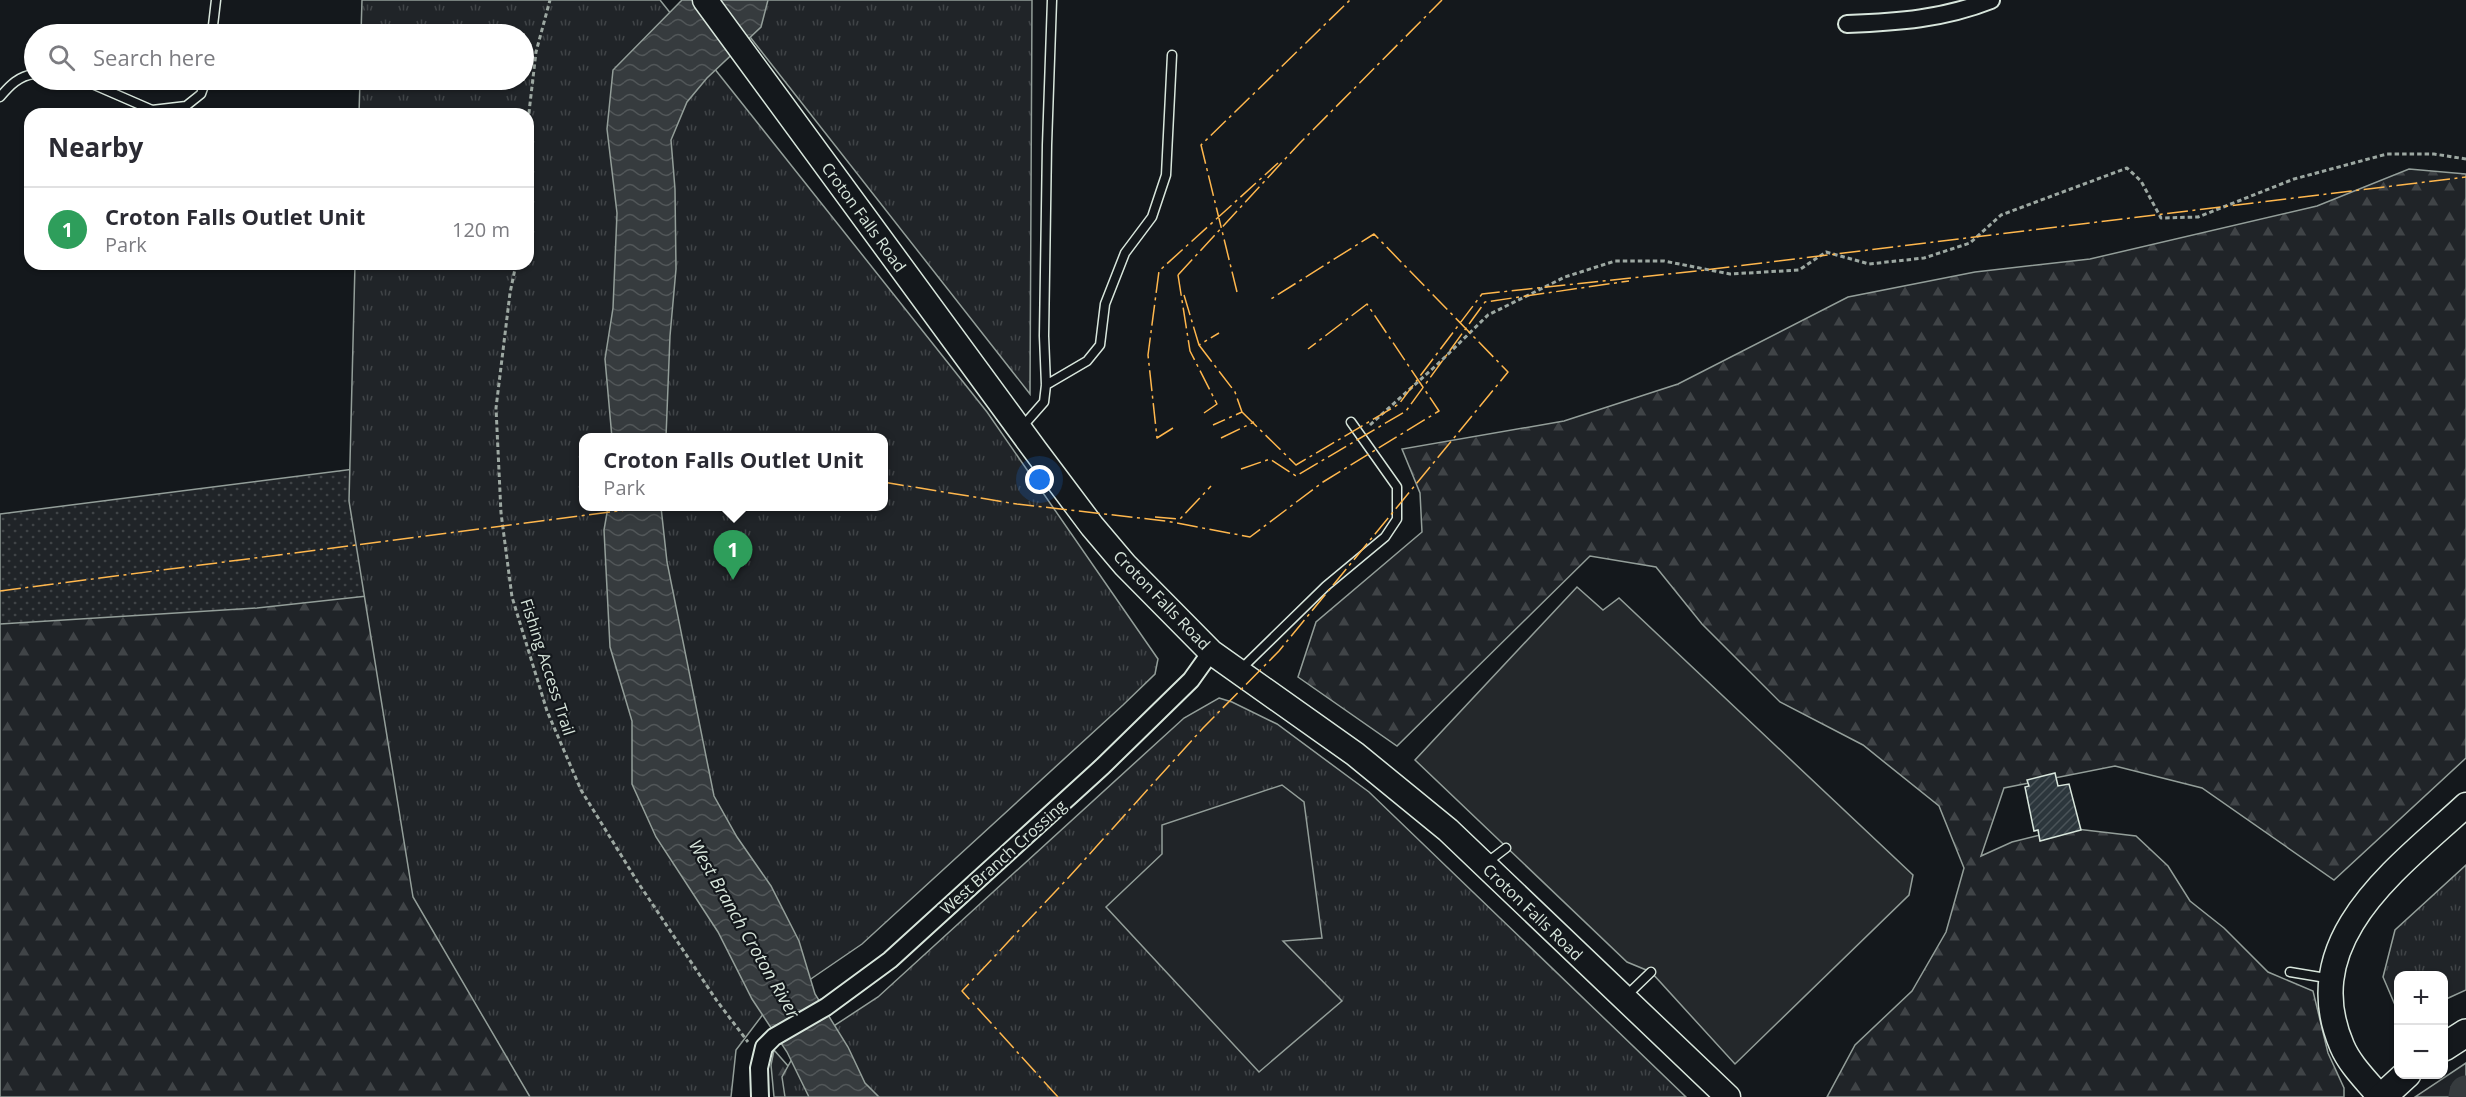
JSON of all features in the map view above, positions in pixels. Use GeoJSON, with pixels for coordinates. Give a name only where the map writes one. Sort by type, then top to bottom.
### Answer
{"type":"FeatureCollection","features":[{"type":"Feature","properties":{"kind":"main road"},"geometry":{"type":"LineString","coordinates":[[2381,1097],[2401,1079]]}},
{"type":"Feature","properties":{"kind":"street","name":"Croton Falls Road"},"geometry":{"type":"LineString","coordinates":[[705,0],[1020,430],[1092,526],[1125,565],[1211,652],[1364,761],[1448,830],[1728,1097]]}},
{"type":"Feature","properties":{"kind":"street"},"geometry":{"type":"LineString","coordinates":[[1847,24],[1936,17],[1992,0]]}},
{"type":"Feature","properties":{"kind":"street","name":"West Branch Crossing"},"geometry":{"type":"LineString","coordinates":[[760,1057],[764,1047],[774,1038],[826,1007],[890,960],[1103,766],[1191,680],[1211,652]]}},
{"type":"Feature","properties":{"kind":"street"},"geometry":{"type":"LineString","coordinates":[[2381,1097],[2343,1048],[2332,1007],[2334,963],[2351,922],[2366,902],[2466,805]]}},
{"type":"Feature","properties":{"kind":"street"},"geometry":{"type":"LineString","coordinates":[[760,1057],[760,1097]]}},
{"type":"Feature","properties":{"kind":"lane"},"geometry":{"type":"LineString","coordinates":[[213,24],[216,0]]}},
{"type":"Feature","properties":{"kind":"lane"},"geometry":{"type":"LineString","coordinates":[[1020,430],[1044,402],[1046,385],[1044,336],[1052,0]]}},
{"type":"Feature","properties":{"kind":"lane"},"geometry":{"type":"LineString","coordinates":[[1046,385],[1087,361],[1100,345],[1104,304],[1125,252],[1152,218],[1166,175],[1172,55]]}},
{"type":"Feature","properties":{"kind":"lane"},"geometry":{"type":"LineString","coordinates":[[0,97],[10,85],[24,76]]}},
{"type":"Feature","properties":{"kind":"lane"},"geometry":{"type":"LineString","coordinates":[[109,90],[145,108]]}},
{"type":"Feature","properties":{"kind":"lane"},"geometry":{"type":"LineString","coordinates":[[174,108],[186,106],[194,101],[202,90]]}},
{"type":"Feature","properties":{"kind":"lane"},"geometry":{"type":"LineString","coordinates":[[1238,671],[1326,586],[1385,537],[1397,519],[1397,487],[1351,422]]}},
{"type":"Feature","properties":{"kind":"lane"},"geometry":{"type":"LineString","coordinates":[[1485,865],[1506,848]]}},
{"type":"Feature","properties":{"kind":"lane"},"geometry":{"type":"LineString","coordinates":[[1625,997],[1651,972]]}},
{"type":"Feature","properties":{"kind":"lane"},"geometry":{"type":"LineString","coordinates":[[2290,972],[2332,979]]}},
{"type":"Feature","properties":{"kind":"path"},"geometry":{"type":"LineString","coordinates":[[534,69],[536,52],[550,0]]}},
{"type":"Feature","properties":{"kind":"path"},"geometry":{"type":"LineString","coordinates":[[530,108],[532,90]]}},
{"type":"Feature","properties":{"kind":"path"},"geometry":{"type":"LineString","coordinates":[[1360,434],[1488,315],[1565,277],[1615,261],[1664,261],[1730,274],[1799,270],[1826,252],[1869,264],[1924,258],[1970,243],[2001,215],[2127,168],[2141,180],[2161,218],[2198,216],[2294,179],[2387,154],[2434,154],[2466,159]]}},
{"type":"Feature","properties":{"kind":"path","name":"Fishing Access Trail"},"geometry":{"type":"LineString","coordinates":[[515,270],[496,408],[501,513],[512,597],[547,711],[581,790],[637,881],[717,1002],[760,1057]]}},
{"type":"Feature","properties":{"kind":"green space"},"geometry":{"type":"Polygon","coordinates":[[[362,0],[660,0],[987,412],[1158,659],[1155,674],[1123,705],[862,944],[767,1009],[736,1050],[731,1097],[530,1097],[413,897],[349,501],[355,270],[534,270],[534,108],[359,108],[360,90],[534,90],[534,24],[361,24],[362,0]]]}},
{"type":"Feature","properties":{"kind":"green space"},"geometry":{"type":"Polygon","coordinates":[[[721,0],[1032,0],[1030,394],[721,0]]]}},
{"type":"Feature","properties":{"kind":"green space"},"geometry":{"type":"Polygon","coordinates":[[[2409,169],[2466,174],[2466,758],[2334,880],[2202,788],[2115,766],[2004,788],[1981,856],[2012,842],[2068,828],[2136,836],[2168,866],[2190,901],[2224,928],[2268,972],[2313,991],[2328,1053],[2344,1088],[2344,1097],[1827,1097],[1855,1045],[1912,991],[1946,932],[1964,868],[1939,806],[1863,745],[1780,702],[1702,624],[1656,567],[1590,556],[1397,746],[1298,677],[1316,622],[1422,532],[1420,493],[1402,449],[1564,421],[1678,384],[1848,297],[1975,272],[2090,259],[2317,206],[2409,169]]]}},
{"type":"Feature","properties":{"kind":"green space"},"geometry":{"type":"Polygon","coordinates":[[[579,441],[579,511],[584,511],[597,570],[0,651],[0,514],[579,441]]]}},
{"type":"Feature","properties":{"kind":"green space"},"geometry":{"type":"Polygon","coordinates":[[[596,571],[652,1097],[0,1097],[0,624],[257,608],[596,571]]]}},
{"type":"Feature","properties":{"kind":"green space"},"geometry":{"type":"Polygon","coordinates":[[[1219,698],[1277,724],[1369,792],[1686,1097],[785,1097],[782,1077],[797,1050],[878,997],[1184,718],[1219,698]]]}},
{"type":"Feature","properties":{"kind":"green space"},"geometry":{"type":"Polygon","coordinates":[[[1282,785],[1304,802],[1322,938],[1283,941],[1342,1001],[1259,1072],[1106,907],[1162,854],[1162,825],[1282,785]]]}},
{"type":"Feature","properties":{"kind":"green space"},"geometry":{"type":"Polygon","coordinates":[[[2466,865],[2466,990],[2448,998],[2448,971],[2394,971],[2394,1003],[2383,977],[2395,930],[2466,865]]]}},
{"type":"Feature","properties":{"kind":"green space"},"geometry":{"type":"Polygon","coordinates":[[[774,1050],[803,1083],[809,1097],[774,1097],[771,1065],[774,1050]]]}},
{"type":"Feature","properties":{"kind":"green space"},"geometry":{"type":"Polygon","coordinates":[[[2466,1063],[2466,1079],[2459,1097],[2415,1097],[2442,1079],[2448,1079],[2448,1075],[2466,1063]]]}},
{"type":"Feature","properties":{"kind":"shaded area"},"geometry":{"type":"Polygon","coordinates":[[[1577,587],[1603,610],[1619,598],[1913,875],[1909,895],[1735,1064],[1651,972],[1627,962],[1415,760],[1577,587]]]}},
{"type":"Feature","properties":{"kind":"water"},"geometry":{"type":"Polygon","coordinates":[[[682,0],[768,0],[761,27],[707,78],[687,102],[671,140],[675,189],[676,269],[670,336],[666,433],[612,433],[605,359],[613,308],[617,213],[607,129],[613,70],[682,0]]]}},
{"type":"Feature","properties":{"kind":"water","name":"West Branch Croton River"},"geometry":{"type":"Polygon","coordinates":[[[607,511],[661,511],[667,562],[714,796],[737,837],[771,886],[799,941],[815,994],[848,1047],[865,1083],[879,1097],[809,1097],[787,1052],[752,999],[718,932],[656,837],[632,784],[632,721],[610,647],[604,530],[607,511]]]}},
{"type":"Feature","properties":{"kind":"building"},"geometry":{"type":"Polygon","coordinates":[[[2055,773],[2058,786],[2069,784],[2081,830],[2040,841],[2038,830],[2034,831],[2025,787],[2029,786],[2027,780],[2055,773]]]}},
{"type":"Feature","properties":{"kind":"waterway"},"geometry":{"type":"LineString","coordinates":[[2465,1097],[2466,1092]]}},
{"type":"Feature","properties":{"kind":"power"},"geometry":{"type":"LineString","coordinates":[[1237,292],[1201,145],[1350,0]]}},
{"type":"Feature","properties":{"kind":"power"},"geometry":{"type":"LineString","coordinates":[[1178,275],[1299,144],[1442,0]]}},
{"type":"Feature","properties":{"kind":"power"},"geometry":{"type":"LineString","coordinates":[[1173,428],[1157,438],[1148,355],[1159,271],[1278,163]]}},
{"type":"Feature","properties":{"kind":"power"},"geometry":{"type":"LineString","coordinates":[[1242,412],[1296,465],[1399,404],[1482,294],[1697,271],[2466,177]]}},
{"type":"Feature","properties":{"kind":"power"},"geometry":{"type":"LineString","coordinates":[[1058,1097],[962,991],[1069,877],[1203,728],[1279,651],[1508,372],[1374,234],[1271,299]]}},
{"type":"Feature","properties":{"kind":"power"},"geometry":{"type":"LineString","coordinates":[[1178,275],[1190,351],[1217,404],[1204,413]]}},
{"type":"Feature","properties":{"kind":"power"},"geometry":{"type":"LineString","coordinates":[[1241,469],[1270,459],[1296,476],[1406,411],[1485,302],[1629,281]]}},
{"type":"Feature","properties":{"kind":"power"},"geometry":{"type":"LineString","coordinates":[[1184,295],[1199,345],[1219,333]]}},
{"type":"Feature","properties":{"kind":"power"},"geometry":{"type":"LineString","coordinates":[[888,483],[1017,504],[1166,521],[1250,537],[1323,482],[1439,411],[1367,304],[1308,349]]}},
{"type":"Feature","properties":{"kind":"power"},"geometry":{"type":"LineString","coordinates":[[1199,345],[1235,392],[1242,412],[1213,425]]}},
{"type":"Feature","properties":{"kind":"power"},"geometry":{"type":"LineString","coordinates":[[1221,438],[1254,422]]}},
{"type":"Feature","properties":{"kind":"power"},"geometry":{"type":"LineString","coordinates":[[1155,517],[1180,519],[1211,486]]}},
{"type":"Feature","properties":{"kind":"power"},"geometry":{"type":"LineString","coordinates":[[0,591],[618,511]]}},
{"type":"Feature","properties":{"kind":"place","name":"Croton Falls Outlet Unit"},"geometry":{"type":"Point","coordinates":[733,580]}}]}
